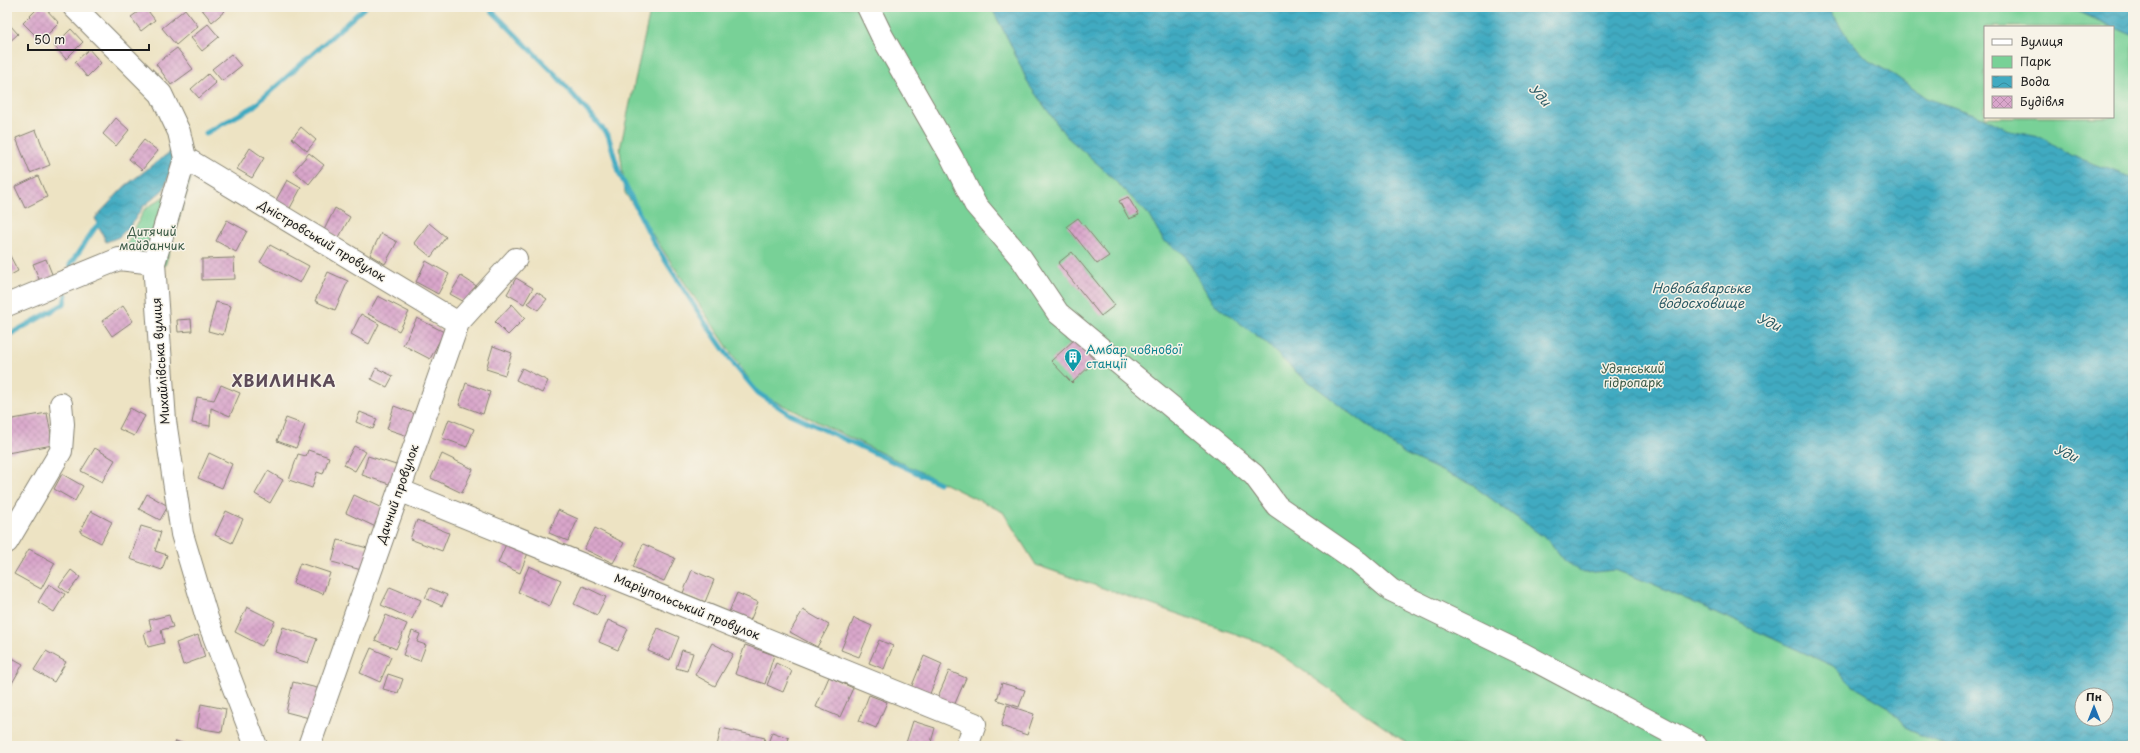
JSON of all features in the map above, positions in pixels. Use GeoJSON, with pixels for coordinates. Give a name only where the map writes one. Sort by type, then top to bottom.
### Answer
{"type":"FeatureCollection","features":[{"type":"Feature","properties":{"kind":"street"},"geometry":{"type":"LineString","coordinates":[[868,7],[882,36],[952,158],[975,204],[1022,258],[1058,313],[1254,475],[1277,506],[1358,562],[1391,590],[1523,654],[1696,746]]}},
{"type":"Feature","properties":{"kind":"street","name":"Михайлівська вулиця"},"geometry":{"type":"LineString","coordinates":[[76,8],[161,94],[179,132],[185,158],[154,263],[165,421],[182,534],[207,618],[256,746]]}},
{"type":"Feature","properties":{"kind":"street","name":"Дністровський провулок"},"geometry":{"type":"LineString","coordinates":[[185,158],[458,323]]}},
{"type":"Feature","properties":{"kind":"street"},"geometry":{"type":"LineString","coordinates":[[7,305],[119,259],[154,263]]}},
{"type":"Feature","properties":{"kind":"street","name":"Дачний провулок"},"geometry":{"type":"LineString","coordinates":[[309,746],[458,323],[516,259]]}},
{"type":"Feature","properties":{"kind":"street"},"geometry":{"type":"LineString","coordinates":[[7,542],[61,451],[63,424],[61,404]]}},
{"type":"Feature","properties":{"kind":"street","name":"Маріупольський провулок"},"geometry":{"type":"LineString","coordinates":[[399,490],[975,724],[968,746]]}},
{"type":"Feature","properties":{"kind":"green space","name":"Удянський гідропарк"},"geometry":{"type":"Polygon","coordinates":[[[651,7],[2133,7],[2133,746],[1411,746],[1265,644],[1036,565],[1003,512],[758,393],[625,193],[620,149],[651,7]]]}},
{"type":"Feature","properties":{"kind":"green space","name":"Дитячий майданчик"},"geometry":{"type":"Polygon","coordinates":[[[191,178],[165,266],[120,259],[144,210],[191,178]]]}},
{"type":"Feature","properties":{"kind":"water","name":"Новобаварське водосховище"},"geometry":{"type":"Polygon","coordinates":[[[991,7],[1827,7],[1851,42],[1871,62],[1894,75],[1926,98],[1983,117],[2010,131],[2044,138],[2070,155],[2133,178],[2133,746],[1947,746],[1909,730],[1887,706],[1853,686],[1833,666],[1653,584],[1615,570],[1584,573],[1565,561],[1549,541],[1472,485],[1405,454],[1296,372],[1265,342],[1212,302],[1184,254],[1163,240],[1150,216],[1101,167],[1066,136],[1029,85],[1010,43],[991,7]]]}},
{"type":"Feature","properties":{"kind":"water"},"geometry":{"type":"Polygon","coordinates":[[[2068,7],[2133,7],[2133,36],[2114,28],[2114,26],[2111,26],[2068,7]]]}},
{"type":"Feature","properties":{"kind":"water"},"geometry":{"type":"Polygon","coordinates":[[[174,149],[175,159],[164,189],[143,207],[131,225],[119,237],[106,242],[95,218],[125,186],[174,149]]]}},
{"type":"Feature","properties":{"kind":"building"},"geometry":{"type":"Polygon","coordinates":[[[39,7],[44,7],[59,23],[41,41],[23,23],[39,7]]]}},
{"type":"Feature","properties":{"kind":"building"},"geometry":{"type":"Polygon","coordinates":[[[145,7],[155,20],[141,31],[131,17],[145,7]]]}},
{"type":"Feature","properties":{"kind":"building"},"geometry":{"type":"Polygon","coordinates":[[[200,7],[222,7],[225,11],[212,22],[200,7]]]}},
{"type":"Feature","properties":{"kind":"building"},"geometry":{"type":"Polygon","coordinates":[[[185,9],[198,26],[176,45],[162,28],[185,9]]]}},
{"type":"Feature","properties":{"kind":"building"},"geometry":{"type":"Polygon","coordinates":[[[9,24],[18,34],[7,44],[7,26],[9,24]]]}},
{"type":"Feature","properties":{"kind":"building"},"geometry":{"type":"Polygon","coordinates":[[[208,24],[219,37],[202,51],[191,38],[208,24]]]}},
{"type":"Feature","properties":{"kind":"building"},"geometry":{"type":"Polygon","coordinates":[[[71,29],[83,42],[66,59],[54,46],[71,29]]]}},
{"type":"Feature","properties":{"kind":"building"},"geometry":{"type":"Polygon","coordinates":[[[177,48],[193,69],[171,85],[156,64],[177,48]]]}},
{"type":"Feature","properties":{"kind":"building"},"geometry":{"type":"Polygon","coordinates":[[[89,49],[101,63],[87,77],[75,62],[89,49]]]}},
{"type":"Feature","properties":{"kind":"building"},"geometry":{"type":"Polygon","coordinates":[[[231,54],[241,66],[222,81],[212,69],[231,54]]]}},
{"type":"Feature","properties":{"kind":"building"},"geometry":{"type":"Polygon","coordinates":[[[208,74],[216,83],[199,98],[191,89],[208,74]]]}},
{"type":"Feature","properties":{"kind":"building"},"geometry":{"type":"Polygon","coordinates":[[[116,118],[129,130],[116,146],[103,134],[116,118]]]}},
{"type":"Feature","properties":{"kind":"building"},"geometry":{"type":"Polygon","coordinates":[[[301,127],[316,140],[307,151],[292,138],[301,127]]]}},
{"type":"Feature","properties":{"kind":"building"},"geometry":{"type":"Polygon","coordinates":[[[36,130],[50,165],[30,173],[16,138],[36,130]]]}},
{"type":"Feature","properties":{"kind":"building"},"geometry":{"type":"Polygon","coordinates":[[[144,140],[158,151],[142,170],[129,159],[144,140]]]}},
{"type":"Feature","properties":{"kind":"building"},"geometry":{"type":"Polygon","coordinates":[[[250,148],[264,158],[252,178],[237,169],[250,148]]]}},
{"type":"Feature","properties":{"kind":"building"},"geometry":{"type":"Polygon","coordinates":[[[309,153],[324,165],[309,184],[294,171],[309,153]]]}},
{"type":"Feature","properties":{"kind":"building"},"geometry":{"type":"Polygon","coordinates":[[[38,176],[47,197],[25,208],[15,187],[38,176]]]}},
{"type":"Feature","properties":{"kind":"building"},"geometry":{"type":"Polygon","coordinates":[[[287,180],[301,188],[289,210],[275,202],[287,180]]]}},
{"type":"Feature","properties":{"kind":"building"},"geometry":{"type":"Polygon","coordinates":[[[1128,197],[1139,215],[1129,219],[1119,201],[1128,197]]]}},
{"type":"Feature","properties":{"kind":"building"},"geometry":{"type":"Polygon","coordinates":[[[335,208],[350,217],[338,239],[324,230],[335,208]]]}},
{"type":"Feature","properties":{"kind":"building"},"geometry":{"type":"Polygon","coordinates":[[[1078,218],[1109,256],[1097,264],[1067,226],[1078,218]]]}},
{"type":"Feature","properties":{"kind":"building"},"geometry":{"type":"Polygon","coordinates":[[[227,220],[247,231],[236,252],[216,241],[227,220]]]}},
{"type":"Feature","properties":{"kind":"building"},"geometry":{"type":"Polygon","coordinates":[[[429,223],[446,237],[431,257],[414,243],[429,223]]]}},
{"type":"Feature","properties":{"kind":"building"},"geometry":{"type":"Polygon","coordinates":[[[381,233],[397,242],[385,264],[370,255],[381,233]]]}},
{"type":"Feature","properties":{"kind":"building"},"geometry":{"type":"Polygon","coordinates":[[[270,245],[309,266],[300,283],[260,262],[270,245]]]}},
{"type":"Feature","properties":{"kind":"building"},"geometry":{"type":"Polygon","coordinates":[[[7,250],[18,271],[7,277],[7,250]]]}},
{"type":"Feature","properties":{"kind":"building"},"geometry":{"type":"Polygon","coordinates":[[[1072,252],[1115,305],[1101,316],[1058,263],[1072,252]]]}},
{"type":"Feature","properties":{"kind":"building"},"geometry":{"type":"Polygon","coordinates":[[[234,258],[235,279],[202,280],[202,259],[234,258]]]}},
{"type":"Feature","properties":{"kind":"building"},"geometry":{"type":"Polygon","coordinates":[[[46,259],[54,279],[41,284],[33,264],[46,259]]]}},
{"type":"Feature","properties":{"kind":"building"},"geometry":{"type":"Polygon","coordinates":[[[426,261],[449,274],[438,294],[416,282],[426,261]]]}},
{"type":"Feature","properties":{"kind":"building"},"geometry":{"type":"Polygon","coordinates":[[[328,272],[348,281],[335,310],[315,301],[328,272]]]}},
{"type":"Feature","properties":{"kind":"building"},"geometry":{"type":"Polygon","coordinates":[[[461,276],[478,287],[468,304],[450,294],[461,276]]]}},
{"type":"Feature","properties":{"kind":"building"},"geometry":{"type":"Polygon","coordinates":[[[516,278],[533,288],[524,304],[507,294],[516,278]]]}},
{"type":"Feature","properties":{"kind":"building"},"geometry":{"type":"Polygon","coordinates":[[[537,292],[547,299],[538,310],[528,303],[537,292]]]}},
{"type":"Feature","properties":{"kind":"building"},"geometry":{"type":"Polygon","coordinates":[[[378,296],[409,312],[399,331],[368,314],[378,296]]]}},
{"type":"Feature","properties":{"kind":"building"},"geometry":{"type":"Polygon","coordinates":[[[216,302],[231,306],[223,335],[208,331],[216,302]]]}},
{"type":"Feature","properties":{"kind":"building"},"geometry":{"type":"Polygon","coordinates":[[[512,304],[525,318],[508,335],[495,322],[512,304]]]}},
{"type":"Feature","properties":{"kind":"building"},"geometry":{"type":"Polygon","coordinates":[[[123,306],[133,321],[112,336],[102,321],[123,306]]]}},
{"type":"Feature","properties":{"kind":"building"},"geometry":{"type":"Polygon","coordinates":[[[361,314],[379,324],[369,344],[351,334],[361,314]]]}},
{"type":"Feature","properties":{"kind":"building"},"geometry":{"type":"Polygon","coordinates":[[[417,318],[444,332],[430,359],[403,345],[417,318]]]}},
{"type":"Feature","properties":{"kind":"building"},"geometry":{"type":"Polygon","coordinates":[[[191,319],[192,331],[178,332],[177,320],[191,319]]]}},
{"type":"Feature","properties":{"kind":"building","name":"Амбар човнової станції"},"geometry":{"type":"Polygon","coordinates":[[[1075,339],[1095,361],[1072,383],[1051,361],[1075,339]]]}},
{"type":"Feature","properties":{"kind":"building"},"geometry":{"type":"Polygon","coordinates":[[[493,346],[512,353],[505,375],[486,369],[493,346]]]}},
{"type":"Feature","properties":{"kind":"building"},"geometry":{"type":"Polygon","coordinates":[[[376,368],[393,376],[387,387],[371,379],[376,368]]]}},
{"type":"Feature","properties":{"kind":"building"},"geometry":{"type":"Polygon","coordinates":[[[522,368],[548,381],[542,393],[516,380],[522,368]]]}},
{"type":"Feature","properties":{"kind":"building"},"geometry":{"type":"Polygon","coordinates":[[[466,383],[490,392],[483,414],[459,405],[466,383]]]}},
{"type":"Feature","properties":{"kind":"building"},"geometry":{"type":"Polygon","coordinates":[[[221,385],[240,393],[230,416],[211,408],[210,426],[192,423],[197,397],[214,400],[221,385]]]}},
{"type":"Feature","properties":{"kind":"building"},"geometry":{"type":"Polygon","coordinates":[[[394,406],[418,415],[411,437],[387,429],[394,406]]]}},
{"type":"Feature","properties":{"kind":"building"},"geometry":{"type":"Polygon","coordinates":[[[130,408],[145,416],[134,436],[119,429],[130,408]]]}},
{"type":"Feature","properties":{"kind":"building"},"geometry":{"type":"Polygon","coordinates":[[[360,412],[377,419],[373,429],[356,422],[360,412]]]}},
{"type":"Feature","properties":{"kind":"building"},"geometry":{"type":"Polygon","coordinates":[[[47,413],[53,445],[7,453],[7,420],[47,413]]]}},
{"type":"Feature","properties":{"kind":"building"},"geometry":{"type":"Polygon","coordinates":[[[286,418],[305,425],[296,448],[277,441],[286,418]]]}},
{"type":"Feature","properties":{"kind":"building"},"geometry":{"type":"Polygon","coordinates":[[[449,419],[474,429],[467,447],[442,438],[449,419]]]}},
{"type":"Feature","properties":{"kind":"building"},"geometry":{"type":"Polygon","coordinates":[[[354,446],[366,452],[355,471],[344,465],[354,446]]]}},
{"type":"Feature","properties":{"kind":"building"},"geometry":{"type":"Polygon","coordinates":[[[95,448],[115,460],[102,482],[81,471],[95,448]]]}},
{"type":"Feature","properties":{"kind":"building"},"geometry":{"type":"Polygon","coordinates":[[[308,450],[329,457],[323,474],[317,472],[312,488],[289,480],[298,454],[306,456],[308,450]]]}},
{"type":"Feature","properties":{"kind":"building"},"geometry":{"type":"Polygon","coordinates":[[[209,453],[232,464],[222,488],[198,478],[209,453]]]}},
{"type":"Feature","properties":{"kind":"building"},"geometry":{"type":"Polygon","coordinates":[[[442,454],[473,469],[462,493],[431,478],[442,454]]]}},
{"type":"Feature","properties":{"kind":"building"},"geometry":{"type":"Polygon","coordinates":[[[368,456],[399,466],[392,485],[362,475],[368,456]]]}},
{"type":"Feature","properties":{"kind":"building"},"geometry":{"type":"Polygon","coordinates":[[[268,471],[283,480],[270,503],[255,494],[268,471]]]}},
{"type":"Feature","properties":{"kind":"building"},"geometry":{"type":"Polygon","coordinates":[[[62,474],[83,486],[75,501],[54,489],[62,474]]]}},
{"type":"Feature","properties":{"kind":"building"},"geometry":{"type":"Polygon","coordinates":[[[147,494],[168,506],[160,520],[139,509],[147,494]]]}},
{"type":"Feature","properties":{"kind":"building"},"geometry":{"type":"Polygon","coordinates":[[[354,495],[386,510],[378,528],[346,513],[354,495]]]}},
{"type":"Feature","properties":{"kind":"building"},"geometry":{"type":"Polygon","coordinates":[[[558,510],[578,519],[568,541],[549,533],[558,510]]]}},
{"type":"Feature","properties":{"kind":"building"},"geometry":{"type":"Polygon","coordinates":[[[91,511],[112,522],[101,543],[80,532],[91,511]]]}},
{"type":"Feature","properties":{"kind":"building"},"geometry":{"type":"Polygon","coordinates":[[[226,511],[243,519],[232,543],[215,535],[226,511]]]}},
{"type":"Feature","properties":{"kind":"building"},"geometry":{"type":"Polygon","coordinates":[[[417,520],[449,533],[442,551],[410,539],[417,520]]]}},
{"type":"Feature","properties":{"kind":"building"},"geometry":{"type":"Polygon","coordinates":[[[141,526],[161,532],[155,551],[167,555],[162,570],[130,559],[141,526]]]}},
{"type":"Feature","properties":{"kind":"building"},"geometry":{"type":"Polygon","coordinates":[[[595,528],[624,543],[613,563],[584,549],[595,528]]]}},
{"type":"Feature","properties":{"kind":"building"},"geometry":{"type":"Polygon","coordinates":[[[338,540],[371,549],[365,571],[332,562],[338,540]]]}},
{"type":"Feature","properties":{"kind":"building"},"geometry":{"type":"Polygon","coordinates":[[[506,544],[528,553],[520,573],[498,563],[506,544]]]}},
{"type":"Feature","properties":{"kind":"building"},"geometry":{"type":"Polygon","coordinates":[[[643,544],[675,558],[664,581],[633,567],[643,544]]]}},
{"type":"Feature","properties":{"kind":"building"},"geometry":{"type":"Polygon","coordinates":[[[29,549],[55,563],[41,589],[14,574],[29,549]]]}},
{"type":"Feature","properties":{"kind":"building"},"geometry":{"type":"Polygon","coordinates":[[[300,563],[330,573],[323,594],[293,583],[300,563]]]}},
{"type":"Feature","properties":{"kind":"building"},"geometry":{"type":"Polygon","coordinates":[[[529,566],[561,580],[550,606],[518,592],[529,566]]]}},
{"type":"Feature","properties":{"kind":"building"},"geometry":{"type":"Polygon","coordinates":[[[71,570],[80,577],[68,593],[59,586],[71,570]]]}},
{"type":"Feature","properties":{"kind":"building"},"geometry":{"type":"Polygon","coordinates":[[[692,570],[714,580],[705,602],[683,593],[692,570]]]}},
{"type":"Feature","properties":{"kind":"building"},"geometry":{"type":"Polygon","coordinates":[[[49,584],[65,594],[54,612],[38,602],[49,584]]]}},
{"type":"Feature","properties":{"kind":"building"},"geometry":{"type":"Polygon","coordinates":[[[583,586],[606,597],[597,615],[574,604],[583,586]]]}},
{"type":"Feature","properties":{"kind":"building"},"geometry":{"type":"Polygon","coordinates":[[[390,587],[421,600],[412,619],[381,605],[390,587]]]}},
{"type":"Feature","properties":{"kind":"building"},"geometry":{"type":"Polygon","coordinates":[[[430,588],[447,595],[442,606],[425,598],[430,588]]]}},
{"type":"Feature","properties":{"kind":"building"},"geometry":{"type":"Polygon","coordinates":[[[737,593],[758,602],[750,621],[729,612],[737,593]]]}},
{"type":"Feature","properties":{"kind":"building"},"geometry":{"type":"Polygon","coordinates":[[[247,607],[275,621],[262,646],[235,632],[247,607]]]}},
{"type":"Feature","properties":{"kind":"building"},"geometry":{"type":"Polygon","coordinates":[[[803,610],[829,625],[817,647],[790,632],[803,610]]]}},
{"type":"Feature","properties":{"kind":"building"},"geometry":{"type":"Polygon","coordinates":[[[169,615],[173,627],[161,630],[164,643],[148,647],[144,633],[152,631],[149,620],[169,615]]]}},
{"type":"Feature","properties":{"kind":"building"},"geometry":{"type":"Polygon","coordinates":[[[386,615],[407,624],[396,649],[375,640],[386,615]]]}},
{"type":"Feature","properties":{"kind":"building"},"geometry":{"type":"Polygon","coordinates":[[[854,618],[872,626],[859,657],[841,650],[854,618]]]}},
{"type":"Feature","properties":{"kind":"building"},"geometry":{"type":"Polygon","coordinates":[[[608,620],[628,629],[618,650],[599,642],[608,620]]]}},
{"type":"Feature","properties":{"kind":"building"},"geometry":{"type":"Polygon","coordinates":[[[283,627],[317,639],[308,663],[275,652],[283,627]]]}},
{"type":"Feature","properties":{"kind":"building"},"geometry":{"type":"Polygon","coordinates":[[[658,628],[679,637],[670,660],[648,651],[658,628]]]}},
{"type":"Feature","properties":{"kind":"building"},"geometry":{"type":"Polygon","coordinates":[[[412,631],[420,634],[417,642],[426,645],[420,661],[403,655],[412,631]]]}},
{"type":"Feature","properties":{"kind":"building"},"geometry":{"type":"Polygon","coordinates":[[[198,635],[205,657],[183,665],[176,643],[198,635]]]}},
{"type":"Feature","properties":{"kind":"building"},"geometry":{"type":"Polygon","coordinates":[[[879,640],[893,646],[884,669],[869,663],[879,640]]]}},
{"type":"Feature","properties":{"kind":"building"},"geometry":{"type":"Polygon","coordinates":[[[712,643],[733,654],[715,686],[695,675],[712,643]]]}},
{"type":"Feature","properties":{"kind":"building"},"geometry":{"type":"Polygon","coordinates":[[[745,645],[774,655],[765,684],[735,674],[745,645]]]}},
{"type":"Feature","properties":{"kind":"building"},"geometry":{"type":"Polygon","coordinates":[[[371,648],[391,657],[380,682],[360,673],[371,648]]]}},
{"type":"Feature","properties":{"kind":"building"},"geometry":{"type":"Polygon","coordinates":[[[682,650],[693,653],[687,671],[676,668],[682,650]]]}},
{"type":"Feature","properties":{"kind":"building"},"geometry":{"type":"Polygon","coordinates":[[[46,651],[66,662],[54,682],[34,670],[46,651]]]}},
{"type":"Feature","properties":{"kind":"building"},"geometry":{"type":"Polygon","coordinates":[[[7,655],[23,664],[11,685],[7,682],[7,655]]]}},
{"type":"Feature","properties":{"kind":"building"},"geometry":{"type":"Polygon","coordinates":[[[924,656],[942,664],[929,696],[911,688],[924,656]]]}},
{"type":"Feature","properties":{"kind":"building"},"geometry":{"type":"Polygon","coordinates":[[[776,663],[792,671],[783,692],[767,685],[776,663]]]}},
{"type":"Feature","properties":{"kind":"building"},"geometry":{"type":"Polygon","coordinates":[[[949,671],[966,678],[953,708],[936,701],[949,671]]]}},
{"type":"Feature","properties":{"kind":"building"},"geometry":{"type":"Polygon","coordinates":[[[388,674],[403,679],[398,693],[383,689],[388,674]]]}},
{"type":"Feature","properties":{"kind":"building"},"geometry":{"type":"Polygon","coordinates":[[[829,677],[853,688],[840,717],[816,707],[829,677]]]}},
{"type":"Feature","properties":{"kind":"building"},"geometry":{"type":"Polygon","coordinates":[[[293,682],[325,690],[317,720],[286,712],[293,682]]]}},
{"type":"Feature","properties":{"kind":"building"},"geometry":{"type":"Polygon","coordinates":[[[1002,683],[1025,690],[1019,707],[997,700],[1002,683]]]}},
{"type":"Feature","properties":{"kind":"building"},"geometry":{"type":"Polygon","coordinates":[[[869,695],[887,702],[876,728],[859,721],[869,695]]]}},
{"type":"Feature","properties":{"kind":"building"},"geometry":{"type":"Polygon","coordinates":[[[201,704],[226,709],[222,732],[197,728],[201,704]]]}},
{"type":"Feature","properties":{"kind":"building"},"geometry":{"type":"Polygon","coordinates":[[[1007,705],[1034,714],[1027,735],[1001,726],[1007,705]]]}},
{"type":"Feature","properties":{"kind":"building"},"geometry":{"type":"Polygon","coordinates":[[[913,721],[935,728],[930,746],[905,746],[913,721]]]}},
{"type":"Feature","properties":{"kind":"building"},"geometry":{"type":"Polygon","coordinates":[[[721,728],[765,738],[763,746],[717,746],[721,728]]]}},
{"type":"Feature","properties":{"kind":"building"},"geometry":{"type":"Polygon","coordinates":[[[772,732],[789,738],[786,746],[767,746],[772,732]]]}},
{"type":"Feature","properties":{"kind":"building"},"geometry":{"type":"Polygon","coordinates":[[[176,741],[189,746],[174,746],[176,741]]]}},
{"type":"Feature","properties":{"kind":"waterway"},"geometry":{"type":"LineString","coordinates":[[206,133],[253,107],[365,7]]}},
{"type":"Feature","properties":{"kind":"waterway"},"geometry":{"type":"LineString","coordinates":[[488,7],[555,74],[608,135],[620,175],[654,243],[706,324],[736,367],[758,393],[788,413],[939,483]]}},
{"type":"Feature","properties":{"kind":"waterway"},"geometry":{"type":"LineString","coordinates":[[70,265],[95,228],[103,220]]}},
{"type":"Feature","properties":{"kind":"waterway"},"geometry":{"type":"LineString","coordinates":[[7,336],[64,304],[66,295]]}},
{"type":"Feature","properties":{"kind":"place","name":"Амбар човнової станції"},"geometry":{"type":"Point","coordinates":[1073,372]}},
{"type":"Feature","properties":{"kind":"district","name":"ХВИЛИНКА"},"geometry":{"type":"Point","coordinates":[284,381]}},
{"type":"Feature","properties":{"kind":"water label","name":"Уди"},"geometry":{"type":"Point","coordinates":[1540,95]}},
{"type":"Feature","properties":{"kind":"water label","name":"Уди"},"geometry":{"type":"Point","coordinates":[1769,322]}},
{"type":"Feature","properties":{"kind":"water label","name":"Уди"},"geometry":{"type":"Point","coordinates":[2066,453]}}]}
